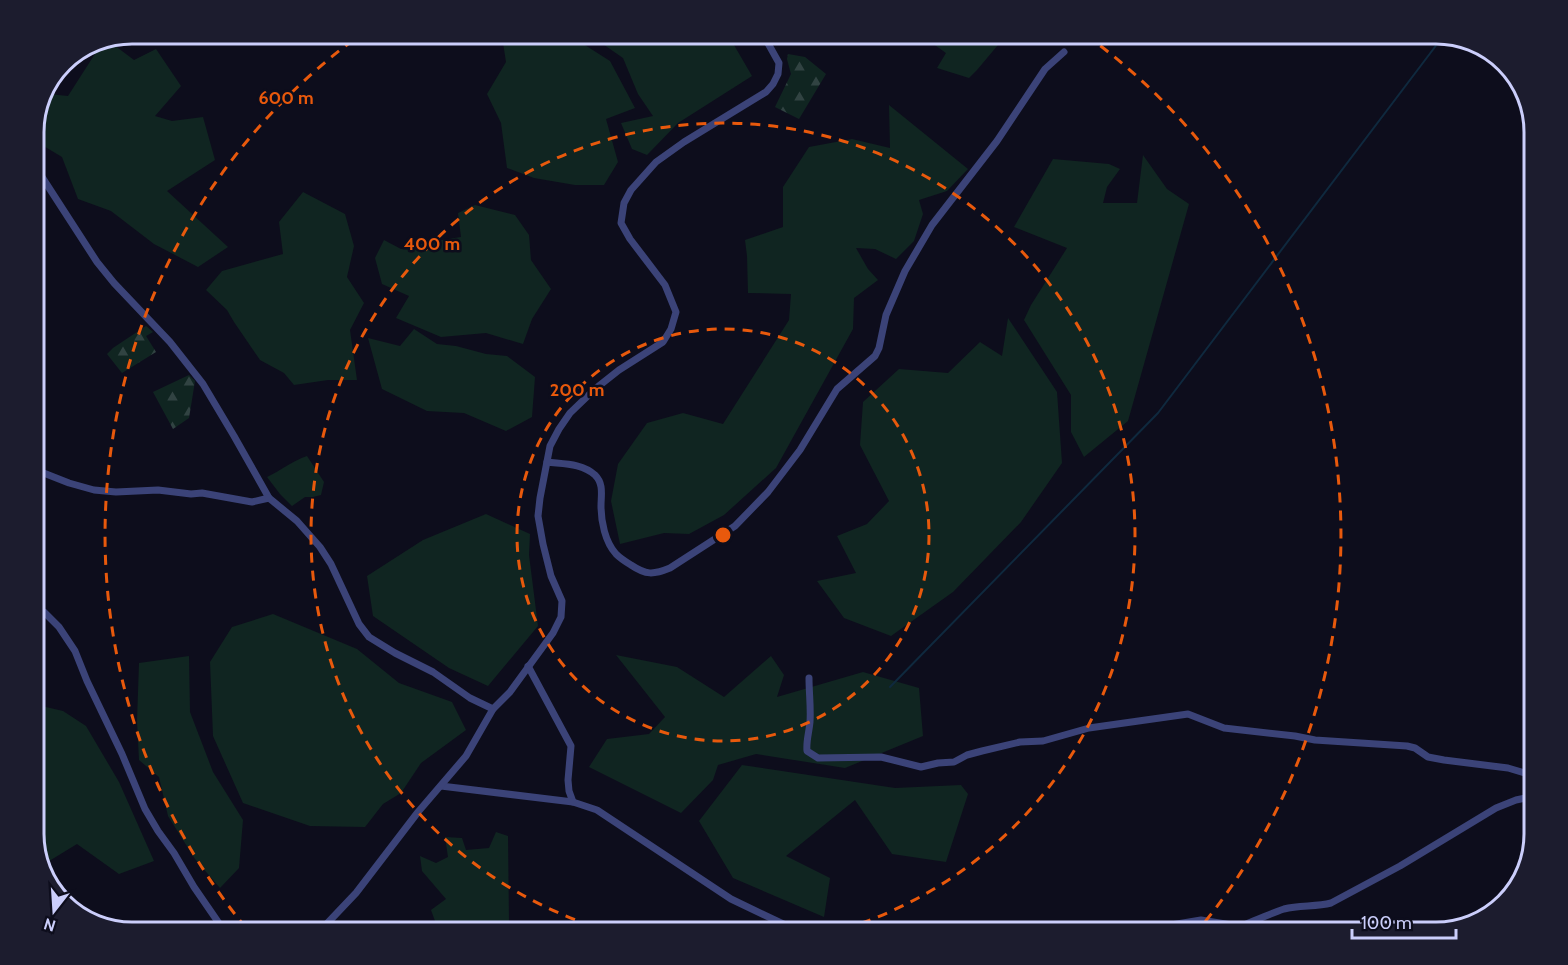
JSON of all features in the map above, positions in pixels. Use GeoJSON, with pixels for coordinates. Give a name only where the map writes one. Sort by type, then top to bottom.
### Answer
{"type":"FeatureCollection","features":[{"type":"Feature","properties":{"kind":"street"},"geometry":{"type":"LineString","coordinates":[[328,922],[356,892],[417,812],[466,756],[493,709],[510,692],[553,633],[561,617],[562,600],[551,576],[538,516],[550,446],[570,413],[595,388],[663,342],[671,329],[675,312],[665,285],[621,223],[624,203],[631,190],[656,162],[684,142],[766,92],[778,74],[779,63],[768,43]]}},
{"type":"Feature","properties":{"kind":"street"},"geometry":{"type":"LineString","coordinates":[[547,462],[579,466],[597,476],[602,491],[602,521],[613,551],[630,565],[647,573],[658,573],[670,568],[735,526],[768,492],[800,450],[837,389],[875,356],[886,315],[905,271],[932,225],[997,141],[1045,69],[1064,52]]}},
{"type":"Feature","properties":{"kind":"street"},"geometry":{"type":"LineString","coordinates":[[44,180],[97,262],[114,284],[170,342],[203,384],[269,498],[297,521],[320,547],[331,564],[359,624],[369,637],[433,672],[470,698],[493,709]]}},
{"type":"Feature","properties":{"kind":"street"},"geometry":{"type":"LineString","coordinates":[[44,473],[94,490],[202,493],[252,502],[269,498]]}},
{"type":"Feature","properties":{"kind":"street"},"geometry":{"type":"LineString","coordinates":[[44,612],[59,627],[75,651],[145,809],[218,922]]}},
{"type":"Feature","properties":{"kind":"street"},"geometry":{"type":"LineString","coordinates":[[528,666],[571,746],[568,780],[573,802]]}},
{"type":"Feature","properties":{"kind":"street"},"geometry":{"type":"LineString","coordinates":[[808,678],[810,725],[806,741],[807,751],[818,758],[881,757],[921,767],[954,762],[967,755],[1020,742],[1043,741],[1089,728],[1188,714],[1224,728],[1315,740],[1407,746],[1416,748],[1428,757],[1508,768],[1524,773]]}},
{"type":"Feature","properties":{"kind":"street"},"geometry":{"type":"LineString","coordinates":[[441,786],[573,802],[597,810],[730,899],[779,922]]}},
{"type":"Feature","properties":{"kind":"street"},"geometry":{"type":"LineString","coordinates":[[1252,922],[1285,909],[1331,903],[1400,866],[1496,808],[1524,799]]}},
{"type":"Feature","properties":{"kind":"street"},"geometry":{"type":"LineString","coordinates":[[1189,922],[1201,920],[1212,922]]}},
{"type":"Feature","properties":{"kind":"green space"},"geometry":{"type":"Polygon","coordinates":[[[503,43],[582,43],[610,61],[635,108],[606,119],[618,162],[604,185],[575,185],[534,178],[507,168],[501,123],[487,94],[506,62],[503,43]]]}},
{"type":"Feature","properties":{"kind":"green space"},"geometry":{"type":"Polygon","coordinates":[[[601,43],[733,43],[752,76],[678,123],[647,155],[632,149],[621,123],[653,116],[638,94],[623,58],[601,43]]]}},
{"type":"Feature","properties":{"kind":"green space"},"geometry":{"type":"Polygon","coordinates":[[[932,43],[1000,43],[969,78],[937,68],[946,53],[932,43]]]}},
{"type":"Feature","properties":{"kind":"green space"},"geometry":{"type":"Polygon","coordinates":[[[114,45],[134,60],[156,49],[181,86],[155,116],[172,121],[203,117],[215,160],[167,191],[228,247],[198,267],[154,244],[111,211],[78,199],[62,157],[44,146],[46,109],[50,98],[52,94],[68,96],[97,50],[114,45]]]}},
{"type":"Feature","properties":{"kind":"green space"},"geometry":{"type":"Polygon","coordinates":[[[788,54],[805,57],[826,74],[799,119],[775,107],[791,74],[788,54]]]}},
{"type":"Feature","properties":{"kind":"green space"},"geometry":{"type":"Polygon","coordinates":[[[889,105],[968,169],[947,191],[919,200],[923,214],[914,241],[896,259],[875,249],[856,248],[868,269],[878,280],[854,298],[853,329],[776,468],[724,515],[689,534],[664,533],[620,544],[611,501],[618,464],[647,423],[683,413],[723,424],[789,320],[791,294],[748,293],[745,240],[783,227],[783,187],[809,147],[852,139],[890,148],[889,105]]]}},
{"type":"Feature","properties":{"kind":"green space"},"geometry":{"type":"Polygon","coordinates":[[[1143,155],[1167,189],[1189,204],[1128,421],[1084,457],[1071,432],[1071,395],[1024,320],[1067,248],[1014,227],[1053,159],[1109,164],[1120,169],[1107,187],[1103,203],[1137,203],[1143,155]]]}},
{"type":"Feature","properties":{"kind":"green space"},"geometry":{"type":"Polygon","coordinates":[[[303,192],[345,214],[354,246],[347,277],[364,303],[350,330],[357,380],[328,380],[294,385],[284,373],[260,360],[227,310],[206,290],[222,271],[283,254],[279,222],[303,192]]]}},
{"type":"Feature","properties":{"kind":"green space"},"geometry":{"type":"Polygon","coordinates":[[[475,205],[515,215],[529,235],[531,260],[551,289],[532,319],[523,344],[486,333],[441,337],[396,318],[409,296],[382,284],[375,258],[384,240],[401,249],[461,237],[458,213],[475,205]]]}},
{"type":"Feature","properties":{"kind":"green space"},"geometry":{"type":"Polygon","coordinates":[[[1008,318],[1057,392],[1062,463],[1021,522],[953,592],[891,636],[844,618],[817,581],[856,573],[837,536],[867,524],[889,501],[860,445],[863,402],[899,369],[948,373],[980,342],[1002,356],[1008,318]]]}},
{"type":"Feature","properties":{"kind":"green space"},"geometry":{"type":"Polygon","coordinates":[[[146,326],[153,332],[146,336],[156,352],[122,373],[107,354],[146,326]]]}},
{"type":"Feature","properties":{"kind":"green space"},"geometry":{"type":"Polygon","coordinates":[[[414,329],[437,344],[507,356],[535,377],[532,417],[506,431],[464,413],[427,411],[382,389],[368,338],[400,346],[414,329]]]}},
{"type":"Feature","properties":{"kind":"green space"},"geometry":{"type":"Polygon","coordinates":[[[189,375],[195,381],[189,418],[173,429],[153,392],[189,375]]]}},
{"type":"Feature","properties":{"kind":"green space"},"geometry":{"type":"Polygon","coordinates":[[[307,456],[324,482],[321,495],[305,497],[292,506],[267,477],[307,456]]]}},
{"type":"Feature","properties":{"kind":"green space"},"geometry":{"type":"Polygon","coordinates":[[[486,514],[530,534],[529,555],[538,626],[488,686],[449,668],[373,616],[367,576],[423,540],[486,514]]]}},
{"type":"Feature","properties":{"kind":"green space"},"geometry":{"type":"Polygon","coordinates":[[[273,614],[357,649],[399,683],[452,702],[466,730],[421,763],[401,793],[383,804],[365,827],[310,826],[243,803],[213,736],[210,662],[232,627],[273,614]]]}},
{"type":"Feature","properties":{"kind":"green space"},"geometry":{"type":"Polygon","coordinates":[[[616,655],[677,667],[724,697],[771,656],[784,675],[777,697],[863,672],[919,688],[923,736],[845,768],[756,754],[718,765],[713,780],[681,813],[589,767],[607,739],[649,734],[665,717],[616,655]]]}},
{"type":"Feature","properties":{"kind":"green space"},"geometry":{"type":"Polygon","coordinates":[[[189,656],[190,712],[213,772],[243,820],[239,868],[220,888],[195,859],[168,816],[159,777],[139,760],[137,721],[139,663],[189,656]]]}},
{"type":"Feature","properties":{"kind":"green space"},"geometry":{"type":"Polygon","coordinates":[[[44,707],[63,711],[86,726],[119,782],[154,861],[119,874],[77,844],[48,862],[44,839],[44,707]]]}},
{"type":"Feature","properties":{"kind":"green space"},"geometry":{"type":"Polygon","coordinates":[[[742,765],[895,788],[961,785],[968,794],[946,862],[892,854],[855,800],[786,856],[830,878],[824,917],[733,878],[699,821],[742,765]]]}},
{"type":"Feature","properties":{"kind":"green space"},"geometry":{"type":"Polygon","coordinates":[[[496,832],[508,836],[509,922],[435,922],[431,910],[446,899],[422,871],[420,856],[436,863],[448,857],[445,837],[462,838],[466,850],[489,848],[496,832]]]}},
{"type":"Feature","properties":{"kind":"waterway"},"geometry":{"type":"LineString","coordinates":[[890,687],[1158,413],[1438,43]]}}]}
